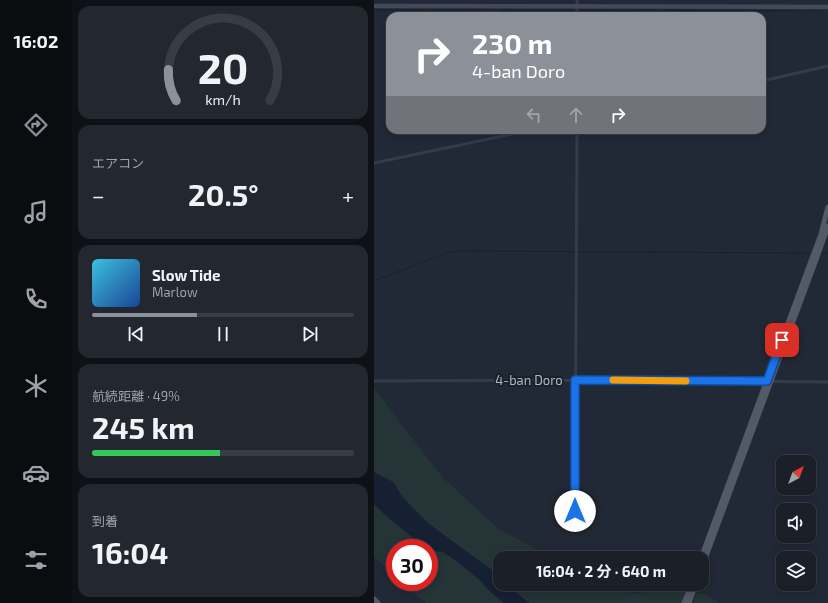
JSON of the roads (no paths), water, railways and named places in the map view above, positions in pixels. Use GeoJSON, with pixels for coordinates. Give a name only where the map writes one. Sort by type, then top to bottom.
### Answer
{"type":"FeatureCollection","features":[{"type":"Feature","properties":{"kind":"main road"},"geometry":{"type":"LineString","coordinates":[[825,234],[828,207]]}},
{"type":"Feature","properties":{"kind":"main road"},"geometry":{"type":"LineString","coordinates":[[708,551],[769,381],[828,226]]}},
{"type":"Feature","properties":{"kind":"main road"},"geometry":{"type":"LineString","coordinates":[[704,551],[769,381]]}},
{"type":"Feature","properties":{"kind":"main road"},"geometry":{"type":"LineString","coordinates":[[684,603],[689,591]]}},
{"type":"Feature","properties":{"kind":"main road"},"geometry":{"type":"LineString","coordinates":[[689,603],[693,591]]}},
{"type":"Feature","properties":{"kind":"main road"},"geometry":{"type":"LineString","coordinates":[[374,599],[378,603]]}},
{"type":"Feature","properties":{"kind":"street"},"geometry":{"type":"LineString","coordinates":[[577,0],[577,12]]}},
{"type":"Feature","properties":{"kind":"street"},"geometry":{"type":"LineString","coordinates":[[374,6],[828,7]]}},
{"type":"Feature","properties":{"kind":"street"},"geometry":{"type":"LineString","coordinates":[[766,79],[828,66]]}},
{"type":"Feature","properties":{"kind":"street"},"geometry":{"type":"LineString","coordinates":[[374,163],[512,134]]}},
{"type":"Feature","properties":{"kind":"street"},"geometry":{"type":"LineString","coordinates":[[575,511],[577,134]]}},
{"type":"Feature","properties":{"kind":"street","name":"4-ban Doro"},"geometry":{"type":"LineString","coordinates":[[375,381],[575,380],[828,382]]}},
{"type":"Feature","properties":{"kind":"water"},"geometry":{"type":"Polygon","coordinates":[[[374,472],[393,482],[402,496],[428,523],[493,571],[493,591],[514,591],[529,603],[504,603],[479,579],[459,563],[443,552],[438,552],[438,539],[415,539],[374,504],[374,472]]]}},
{"type":"Feature","properties":{"kind":"waterway"},"geometry":{"type":"LineString","coordinates":[[431,10],[493,9]]}},
{"type":"Feature","properties":{"kind":"waterway"},"geometry":{"type":"LineString","coordinates":[[374,10],[425,10]]}},
{"type":"Feature","properties":{"kind":"waterway"},"geometry":{"type":"LineString","coordinates":[[500,10],[572,10]]}},
{"type":"Feature","properties":{"kind":"waterway"},"geometry":{"type":"LineString","coordinates":[[580,10],[621,10]]}},
{"type":"Feature","properties":{"kind":"waterway"},"geometry":{"type":"LineString","coordinates":[[627,10],[658,10]]}},
{"type":"Feature","properties":{"kind":"waterway"},"geometry":{"type":"LineString","coordinates":[[664,10],[726,11]]}},
{"type":"Feature","properties":{"kind":"waterway"},"geometry":{"type":"LineString","coordinates":[[733,11],[799,11]]}},
{"type":"Feature","properties":{"kind":"waterway"},"geometry":{"type":"LineString","coordinates":[[806,11],[822,11]]}},
{"type":"Feature","properties":{"kind":"waterway"},"geometry":{"type":"LineString","coordinates":[[374,281],[449,252],[461,251],[811,253]]}},
{"type":"Feature","properties":{"kind":"waterway"},"geometry":{"type":"LineString","coordinates":[[821,253],[828,253]]}}]}
